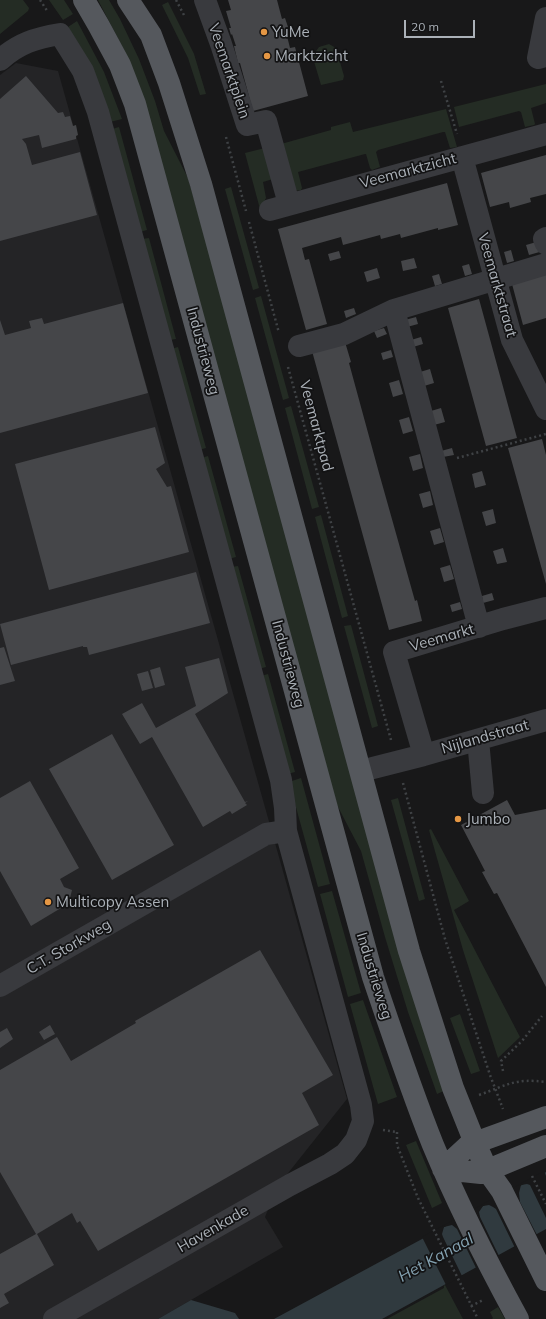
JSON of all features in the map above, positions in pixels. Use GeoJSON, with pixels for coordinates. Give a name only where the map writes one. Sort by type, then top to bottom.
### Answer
{"type":"FeatureCollection","features":[{"type":"Feature","properties":{"kind":"main road","name":"Industrieweg"},"geometry":{"type":"LineString","coordinates":[[84,0],[120,65],[135,104],[373,977],[415,1098],[444,1169],[463,1212],[518,1319]]}},
{"type":"Feature","properties":{"kind":"main road"},"geometry":{"type":"LineString","coordinates":[[128,0],[151,35],[169,83],[201,184],[409,950],[453,1088],[487,1170],[502,1191],[546,1280]]}},
{"type":"Feature","properties":{"kind":"main road"},"geometry":{"type":"LineString","coordinates":[[444,1169],[469,1145],[546,1117]]}},
{"type":"Feature","properties":{"kind":"main road"},"geometry":{"type":"LineString","coordinates":[[444,1169],[480,1173],[546,1146]]}},
{"type":"Feature","properties":{"kind":"street","name":"Veemarktplein"},"geometry":{"type":"LineString","coordinates":[[205,0],[221,44],[247,126],[266,121],[279,207]]}},
{"type":"Feature","properties":{"kind":"street"},"geometry":{"type":"LineString","coordinates":[[546,18],[538,58],[546,56]]}},
{"type":"Feature","properties":{"kind":"street"},"geometry":{"type":"LineString","coordinates":[[0,60],[13,49],[33,40],[60,34],[83,71],[98,112],[281,780],[285,808],[286,831]]}},
{"type":"Feature","properties":{"kind":"street","name":"Veemarktzicht"},"geometry":{"type":"LineString","coordinates":[[279,207],[546,134]]}},
{"type":"Feature","properties":{"kind":"street","name":"Veemarktstraat"},"geometry":{"type":"LineString","coordinates":[[462,157],[512,340],[546,409]]}},
{"type":"Feature","properties":{"kind":"street"},"geometry":{"type":"LineString","coordinates":[[546,238],[544,239],[546,244]]}},
{"type":"Feature","properties":{"kind":"street"},"geometry":{"type":"LineString","coordinates":[[289,350],[344,334],[394,310],[546,264]]}},
{"type":"Feature","properties":{"kind":"street"},"geometry":{"type":"LineString","coordinates":[[394,310],[479,627]]}},
{"type":"Feature","properties":{"kind":"street","name":"Veemarkt"},"geometry":{"type":"LineString","coordinates":[[424,755],[394,652],[546,608]]}},
{"type":"Feature","properties":{"kind":"street","name":"Nijlandstraat"},"geometry":{"type":"LineString","coordinates":[[361,771],[424,755],[546,720]]}},
{"type":"Feature","properties":{"kind":"street"},"geometry":{"type":"LineString","coordinates":[[478,740],[483,793]]}},
{"type":"Feature","properties":{"kind":"street","name":"C.T. Storkweg"},"geometry":{"type":"LineString","coordinates":[[0,986],[266,834],[286,831]]}},
{"type":"Feature","properties":{"kind":"street","name":"Havenkade"},"geometry":{"type":"LineString","coordinates":[[54,1319],[290,1185],[330,1164],[345,1154],[356,1140],[363,1121],[361,1105],[286,831]]}},
{"type":"Feature","properties":{"kind":"path"},"geometry":{"type":"LineString","coordinates":[[441,81],[462,157]]}},
{"type":"Feature","properties":{"kind":"path","name":"Veemarktpad"},"geometry":{"type":"LineString","coordinates":[[248,217],[289,350],[363,641],[397,761]]}},
{"type":"Feature","properties":{"kind":"path"},"geometry":{"type":"LineString","coordinates":[[435,464],[546,434]]}},
{"type":"Feature","properties":{"kind":"path"},"geometry":{"type":"LineString","coordinates":[[397,761],[445,939],[495,1089],[506,1084],[523,1080],[546,1082]]}},
{"type":"Feature","properties":{"kind":"path"},"geometry":{"type":"LineString","coordinates":[[503,1071],[501,1061],[522,1041],[542,1016]]}},
{"type":"Feature","properties":{"kind":"path"},"geometry":{"type":"LineString","coordinates":[[385,1130],[397,1132],[396,1141],[398,1149],[418,1198],[478,1319]]}},
{"type":"Feature","properties":{"kind":"path"},"geometry":{"type":"LineString","coordinates":[[532,1175],[546,1204]]}},
{"type":"Feature","properties":{"kind":"shaded area"},"geometry":{"type":"Polygon","coordinates":[[[0,0],[23,0],[29,8],[28,11],[0,34],[0,0]]]}},
{"type":"Feature","properties":{"kind":"shaded area"},"geometry":{"type":"Polygon","coordinates":[[[49,0],[64,0],[73,14],[63,20],[49,0]]]}},
{"type":"Feature","properties":{"kind":"shaded area"},"geometry":{"type":"Polygon","coordinates":[[[98,0],[109,0],[120,19],[139,59],[155,101],[164,131],[188,178],[446,1090],[437,1094],[408,1012],[361,851],[337,805],[124,50],[98,0]]]}},
{"type":"Feature","properties":{"kind":"shaded area"},"geometry":{"type":"Polygon","coordinates":[[[168,2],[194,54],[206,94],[200,95],[188,58],[162,5],[168,2]]]}},
{"type":"Feature","properties":{"kind":"shaded area"},"geometry":{"type":"Polygon","coordinates":[[[77,21],[104,72],[122,119],[110,122],[86,60],[68,27],[77,21]]]}},
{"type":"Feature","properties":{"kind":"shaded area"},"geometry":{"type":"Polygon","coordinates":[[[329,44],[336,48],[344,76],[343,80],[321,85],[313,58],[319,47],[329,44]]]}},
{"type":"Feature","properties":{"kind":"shaded area"},"geometry":{"type":"Polygon","coordinates":[[[16,63],[58,71],[347,1099],[277,1187],[265,1217],[283,1247],[158,1319],[0,1319],[0,75],[16,63]]]}},
{"type":"Feature","properties":{"kind":"shaded area"},"geometry":{"type":"Polygon","coordinates":[[[546,84],[546,103],[531,108],[534,125],[525,127],[521,112],[519,111],[459,127],[454,107],[546,84]]]}},
{"type":"Feature","properties":{"kind":"shaded area"},"geometry":{"type":"Polygon","coordinates":[[[446,109],[457,147],[450,148],[445,132],[443,132],[378,150],[376,152],[380,167],[372,170],[365,154],[298,172],[302,188],[301,190],[294,191],[281,144],[331,130],[331,127],[350,122],[353,132],[446,109]]]}},
{"type":"Feature","properties":{"kind":"shaded area"},"geometry":{"type":"Polygon","coordinates":[[[119,127],[147,230],[140,232],[112,129],[119,127]]]}},
{"type":"Feature","properties":{"kind":"shaded area"},"geometry":{"type":"Polygon","coordinates":[[[265,148],[273,179],[263,182],[266,198],[260,209],[245,153],[265,148]]]}},
{"type":"Feature","properties":{"kind":"shaded area"},"geometry":{"type":"Polygon","coordinates":[[[231,187],[259,288],[253,290],[225,189],[231,187]]]}},
{"type":"Feature","properties":{"kind":"shaded area"},"geometry":{"type":"Polygon","coordinates":[[[149,238],[176,339],[169,340],[142,239],[149,238]]]}},
{"type":"Feature","properties":{"kind":"shaded area"},"geometry":{"type":"Polygon","coordinates":[[[261,296],[289,398],[283,400],[255,298],[261,296]]]}},
{"type":"Feature","properties":{"kind":"shaded area"},"geometry":{"type":"Polygon","coordinates":[[[178,347],[206,448],[199,450],[171,349],[178,347]]]}},
{"type":"Feature","properties":{"kind":"shaded area"},"geometry":{"type":"Polygon","coordinates":[[[291,406],[319,507],[312,509],[285,408],[291,406]]]}},
{"type":"Feature","properties":{"kind":"shaded area"},"geometry":{"type":"Polygon","coordinates":[[[208,456],[236,557],[229,559],[201,458],[208,456]]]}},
{"type":"Feature","properties":{"kind":"shaded area"},"geometry":{"type":"Polygon","coordinates":[[[321,515],[348,616],[342,618],[315,517],[321,515]]]}},
{"type":"Feature","properties":{"kind":"shaded area"},"geometry":{"type":"Polygon","coordinates":[[[238,566],[266,667],[259,669],[231,567],[238,566]]]}},
{"type":"Feature","properties":{"kind":"shaded area"},"geometry":{"type":"Polygon","coordinates":[[[351,625],[378,726],[372,728],[344,626],[351,625]]]}},
{"type":"Feature","properties":{"kind":"shaded area"},"geometry":{"type":"Polygon","coordinates":[[[268,674],[295,772],[287,774],[261,676],[268,674]]]}},
{"type":"Feature","properties":{"kind":"shaded area"},"geometry":{"type":"Polygon","coordinates":[[[301,778],[330,884],[318,887],[289,782],[301,778]]]}},
{"type":"Feature","properties":{"kind":"shaded area"},"geometry":{"type":"Polygon","coordinates":[[[398,798],[425,899],[419,901],[391,800],[398,798]]]}},
{"type":"Feature","properties":{"kind":"shaded area"},"geometry":{"type":"Polygon","coordinates":[[[431,829],[469,901],[454,910],[520,1037],[498,1058],[463,950],[429,830],[431,829]]]}},
{"type":"Feature","properties":{"kind":"shaded area"},"geometry":{"type":"Polygon","coordinates":[[[332,891],[361,993],[348,997],[320,894],[332,891]]]}},
{"type":"Feature","properties":{"kind":"shaded area"},"geometry":{"type":"Polygon","coordinates":[[[363,1000],[397,1097],[378,1104],[350,1004],[363,1000]]]}},
{"type":"Feature","properties":{"kind":"shaded area"},"geometry":{"type":"Polygon","coordinates":[[[460,1014],[480,1071],[471,1074],[450,1018],[460,1014]]]}},
{"type":"Feature","properties":{"kind":"shaded area"},"geometry":{"type":"Polygon","coordinates":[[[416,1141],[442,1203],[432,1208],[406,1145],[416,1141]]]}},
{"type":"Feature","properties":{"kind":"shaded area"},"geometry":{"type":"Polygon","coordinates":[[[445,1285],[463,1319],[387,1319],[444,1288],[445,1285]]]}},
{"type":"Feature","properties":{"kind":"shaded area"},"geometry":{"type":"Polygon","coordinates":[[[498,1307],[505,1319],[492,1319],[493,1318],[490,1312],[498,1307]]]}},
{"type":"Feature","properties":{"kind":"water","name":"Het Kanaal"},"geometry":{"type":"Polygon","coordinates":[[[546,1172],[546,1229],[382,1319],[274,1319],[546,1172]]]}},
{"type":"Feature","properties":{"kind":"water"},"geometry":{"type":"Polygon","coordinates":[[[191,1300],[235,1313],[239,1319],[158,1319],[191,1300]]]}},
{"type":"Feature","properties":{"kind":"pier"},"geometry":{"type":"Polygon","coordinates":[[[544,1171],[546,1176],[546,1218],[530,1185],[521,1185],[519,1193],[520,1202],[537,1235],[515,1248],[496,1209],[489,1205],[483,1206],[479,1212],[499,1256],[476,1268],[457,1229],[452,1225],[444,1227],[442,1234],[443,1237],[462,1276],[446,1285],[422,1237],[544,1171]]]}},
{"type":"Feature","properties":{"kind":"building","name":"Marktzicht"},"geometry":{"type":"Polygon","coordinates":[[[228,0],[277,0],[282,19],[285,18],[288,27],[285,28],[290,48],[295,47],[308,96],[253,111],[240,63],[238,63],[234,46],[236,46],[229,28],[231,28],[226,11],[231,10],[228,0]]]}},
{"type":"Feature","properties":{"kind":"building"},"geometry":{"type":"Polygon","coordinates":[[[26,76],[58,113],[63,112],[65,117],[70,116],[73,126],[76,125],[78,135],[76,136],[76,139],[42,148],[39,135],[22,139],[26,144],[32,165],[80,152],[97,215],[0,241],[0,99],[26,76]]]}},
{"type":"Feature","properties":{"kind":"building"},"geometry":{"type":"Polygon","coordinates":[[[546,155],[546,194],[530,198],[531,202],[510,208],[509,202],[490,207],[481,173],[546,155]]]}},
{"type":"Feature","properties":{"kind":"building"},"geometry":{"type":"Polygon","coordinates":[[[447,183],[458,225],[438,230],[438,228],[401,238],[400,234],[381,239],[380,235],[343,245],[341,237],[302,248],[305,260],[309,259],[327,324],[306,330],[278,229],[447,183]]]}},
{"type":"Feature","properties":{"kind":"building"},"geometry":{"type":"Polygon","coordinates":[[[540,241],[543,251],[529,255],[526,245],[540,241]]]}},
{"type":"Feature","properties":{"kind":"building"},"geometry":{"type":"Polygon","coordinates":[[[511,250],[514,261],[507,263],[504,252],[511,250]]]}},
{"type":"Feature","properties":{"kind":"building"},"geometry":{"type":"Polygon","coordinates":[[[339,251],[341,258],[330,261],[328,254],[339,251]]]}},
{"type":"Feature","properties":{"kind":"building"},"geometry":{"type":"Polygon","coordinates":[[[414,258],[417,268],[403,271],[401,261],[414,258]]]}},
{"type":"Feature","properties":{"kind":"building"},"geometry":{"type":"Polygon","coordinates":[[[469,264],[472,274],[465,276],[462,266],[469,264]]]}},
{"type":"Feature","properties":{"kind":"building"},"geometry":{"type":"Polygon","coordinates":[[[377,268],[380,278],[367,282],[364,272],[377,268]]]}},
{"type":"Feature","properties":{"kind":"building"},"geometry":{"type":"Polygon","coordinates":[[[439,274],[442,284],[435,286],[432,276],[439,274]]]}},
{"type":"Feature","properties":{"kind":"building"},"geometry":{"type":"Polygon","coordinates":[[[546,274],[546,318],[523,325],[512,284],[546,274]]]}},
{"type":"Feature","properties":{"kind":"building"},"geometry":{"type":"Polygon","coordinates":[[[479,299],[517,438],[486,446],[448,308],[479,299]]]}},
{"type":"Feature","properties":{"kind":"building"},"geometry":{"type":"Polygon","coordinates":[[[123,303],[148,393],[0,433],[0,320],[5,335],[31,328],[29,321],[42,318],[44,324],[123,303]]]}},
{"type":"Feature","properties":{"kind":"building"},"geometry":{"type":"Polygon","coordinates":[[[354,308],[356,314],[346,318],[344,311],[354,308]]]}},
{"type":"Feature","properties":{"kind":"building"},"geometry":{"type":"Polygon","coordinates":[[[416,317],[418,324],[407,327],[405,320],[416,317]]]}},
{"type":"Feature","properties":{"kind":"building"},"geometry":{"type":"Polygon","coordinates":[[[384,328],[387,334],[377,338],[374,331],[384,328]]]}},
{"type":"Feature","properties":{"kind":"building"},"geometry":{"type":"Polygon","coordinates":[[[421,337],[423,344],[413,347],[411,340],[421,337]]]}},
{"type":"Feature","properties":{"kind":"building"},"geometry":{"type":"Polygon","coordinates":[[[345,342],[351,362],[349,363],[379,473],[422,621],[389,630],[312,351],[345,342]]]}},
{"type":"Feature","properties":{"kind":"building"},"geometry":{"type":"Polygon","coordinates":[[[391,350],[393,357],[383,360],[381,353],[391,350]]]}},
{"type":"Feature","properties":{"kind":"building"},"geometry":{"type":"Polygon","coordinates":[[[430,369],[434,383],[424,386],[420,372],[430,369]]]}},
{"type":"Feature","properties":{"kind":"building"},"geometry":{"type":"Polygon","coordinates":[[[399,380],[403,394],[393,397],[389,383],[399,380]]]}},
{"type":"Feature","properties":{"kind":"building"},"geometry":{"type":"Polygon","coordinates":[[[441,408],[445,422],[434,425],[431,411],[441,408]]]}},
{"type":"Feature","properties":{"kind":"building"},"geometry":{"type":"Polygon","coordinates":[[[409,417],[413,431],[403,434],[399,420],[409,417]]]}},
{"type":"Feature","properties":{"kind":"building"},"geometry":{"type":"Polygon","coordinates":[[[155,427],[165,463],[156,469],[167,487],[171,486],[189,552],[49,590],[15,464],[155,427]]]}},
{"type":"Feature","properties":{"kind":"building"},"geometry":{"type":"Polygon","coordinates":[[[542,439],[546,455],[546,584],[508,448],[542,439]]]}},
{"type":"Feature","properties":{"kind":"building"},"geometry":{"type":"Polygon","coordinates":[[[452,448],[454,455],[443,457],[441,451],[452,448]]]}},
{"type":"Feature","properties":{"kind":"building"},"geometry":{"type":"Polygon","coordinates":[[[420,454],[423,468],[413,471],[409,457],[420,454]]]}},
{"type":"Feature","properties":{"kind":"building"},"geometry":{"type":"Polygon","coordinates":[[[482,471],[486,485],[475,488],[472,474],[482,471]]]}},
{"type":"Feature","properties":{"kind":"building"},"geometry":{"type":"Polygon","coordinates":[[[430,491],[433,505],[423,508],[419,494],[430,491]]]}},
{"type":"Feature","properties":{"kind":"building"},"geometry":{"type":"Polygon","coordinates":[[[493,509],[496,523],[486,526],[482,512],[493,509]]]}},
{"type":"Feature","properties":{"kind":"building"},"geometry":{"type":"Polygon","coordinates":[[[440,528],[444,542],[434,545],[430,531],[440,528]]]}},
{"type":"Feature","properties":{"kind":"building"},"geometry":{"type":"Polygon","coordinates":[[[503,548],[507,562],[497,564],[493,551],[503,548]]]}},
{"type":"Feature","properties":{"kind":"building"},"geometry":{"type":"Polygon","coordinates":[[[450,565],[454,579],[444,582],[440,568],[450,565]]]}},
{"type":"Feature","properties":{"kind":"building"},"geometry":{"type":"Polygon","coordinates":[[[196,572],[210,623],[89,655],[87,647],[83,646],[11,665],[0,624],[196,572]]]}},
{"type":"Feature","properties":{"kind":"building"},"geometry":{"type":"Polygon","coordinates":[[[492,593],[494,600],[483,603],[482,596],[492,593]]]}},
{"type":"Feature","properties":{"kind":"building"},"geometry":{"type":"Polygon","coordinates":[[[460,602],[462,609],[452,612],[450,605],[460,602]]]}},
{"type":"Feature","properties":{"kind":"building"},"geometry":{"type":"Polygon","coordinates":[[[4,647],[15,681],[0,685],[0,648],[4,647]]]}},
{"type":"Feature","properties":{"kind":"building"},"geometry":{"type":"Polygon","coordinates":[[[219,658],[228,693],[195,714],[245,802],[248,801],[245,803],[247,805],[232,814],[230,811],[203,827],[152,737],[140,744],[122,714],[142,703],[156,728],[196,706],[185,667],[219,658]]]}},
{"type":"Feature","properties":{"kind":"building"},"geometry":{"type":"Polygon","coordinates":[[[160,667],[165,685],[155,688],[150,670],[160,667]]]}},
{"type":"Feature","properties":{"kind":"building"},"geometry":{"type":"Polygon","coordinates":[[[148,671],[153,688],[142,691],[137,674],[148,671]]]}},
{"type":"Feature","properties":{"kind":"building"},"geometry":{"type":"Polygon","coordinates":[[[112,734],[174,845],[112,880],[49,769],[112,734]]]}},
{"type":"Feature","properties":{"kind":"building"},"geometry":{"type":"Polygon","coordinates":[[[30,781],[79,868],[60,879],[64,887],[72,890],[70,898],[59,904],[61,908],[31,926],[0,871],[0,798],[30,781]]]}},
{"type":"Feature","properties":{"kind":"building"},"geometry":{"type":"Polygon","coordinates":[[[507,800],[515,815],[546,809],[546,987],[497,893],[494,894],[482,872],[485,871],[461,825],[507,800]]]}},
{"type":"Feature","properties":{"kind":"building"},"geometry":{"type":"Polygon","coordinates":[[[260,950],[333,1075],[302,1093],[319,1125],[98,1251],[80,1221],[77,1223],[72,1213],[37,1234],[54,1265],[4,1294],[9,1303],[0,1308],[0,1254],[36,1234],[0,1172],[0,1070],[57,1037],[71,1061],[136,1023],[135,1021],[260,950]]]}},
{"type":"Feature","properties":{"kind":"building"},"geometry":{"type":"Polygon","coordinates":[[[50,1025],[55,1034],[44,1040],[39,1032],[50,1025]]]}},
{"type":"Feature","properties":{"kind":"building"},"geometry":{"type":"Polygon","coordinates":[[[7,1028],[13,1039],[0,1048],[0,1032],[7,1028]]]}},
{"type":"Feature","properties":{"kind":"place","name":"YuMe"},"geometry":{"type":"Point","coordinates":[264,32]}},
{"type":"Feature","properties":{"kind":"place","name":"Marktzicht"},"geometry":{"type":"Point","coordinates":[267,56]}},
{"type":"Feature","properties":{"kind":"place","name":"Jumbo"},"geometry":{"type":"Point","coordinates":[458,819]}},
{"type":"Feature","properties":{"kind":"place","name":"Multicopy Assen"},"geometry":{"type":"Point","coordinates":[48,902]}}]}
